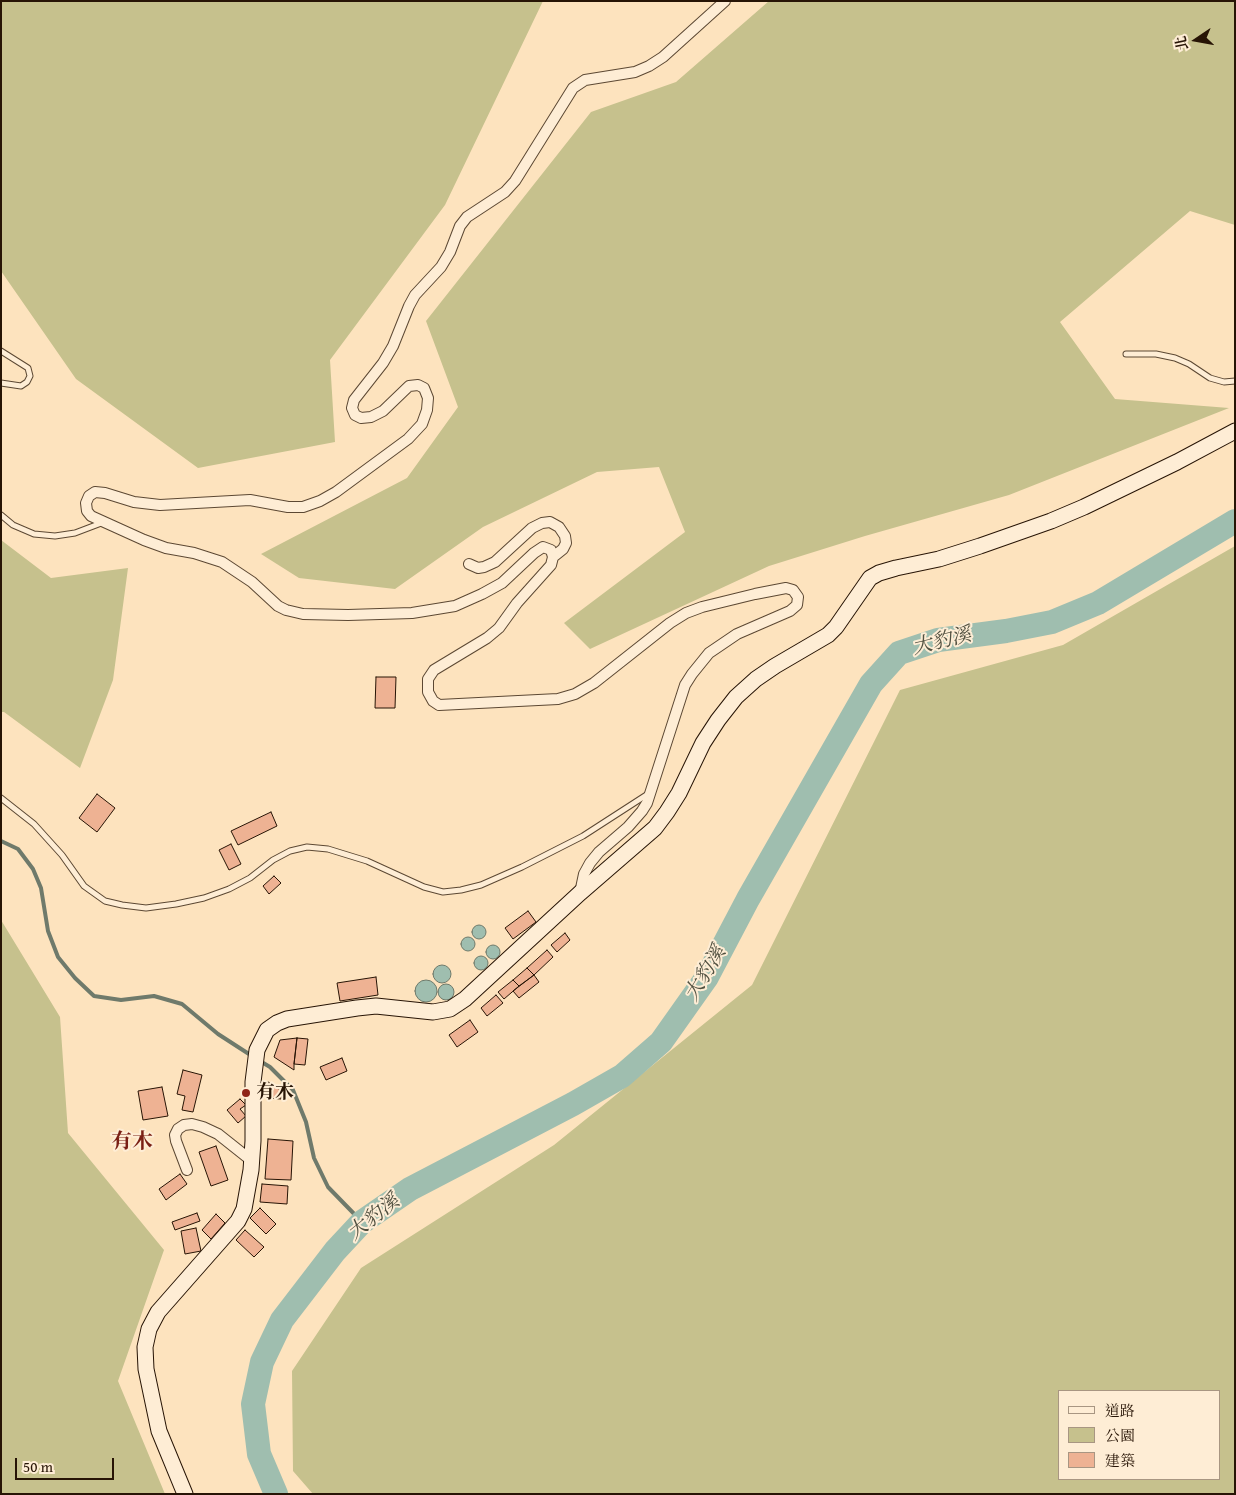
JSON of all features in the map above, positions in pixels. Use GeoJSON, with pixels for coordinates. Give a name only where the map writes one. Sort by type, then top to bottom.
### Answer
{"type":"FeatureCollection","features":[{"type":"Feature","properties":{"kind":"street"},"geometry":{"type":"LineString","coordinates":[[580,893],[584,874],[590,863],[642,811],[651,792],[685,685],[692,674],[710,653],[737,634],[790,611],[797,605],[798,597],[793,590],[786,588],[755,594],[702,607],[686,613],[670,623],[594,683],[575,694],[558,699],[440,705],[433,701],[428,692],[428,679],[434,670],[487,638],[499,628],[517,603],[551,566],[553,557],[550,550],[543,548],[534,553],[502,583],[455,606],[412,613],[303,614],[278,606],[252,582],[222,562],[194,553],[166,548],[104,522],[91,516],[87,511],[86,503],[89,496],[95,492],[105,493],[134,502],[160,505],[250,500],[288,507],[303,507],[320,501],[336,492],[408,439],[422,424],[428,410],[428,398],[424,388],[418,384],[409,386],[382,411],[371,417],[361,418],[355,415],[352,408],[354,400],[383,363],[393,346],[408,306],[450,252],[460,226],[467,217],[504,192],[515,181],[573,88],[585,80],[635,72],[649,66],[663,57],[725,1]]}},
{"type":"Feature","properties":{"kind":"street"},"geometry":{"type":"LineString","coordinates":[[185,1494],[159,1431],[146,1369],[145,1347],[149,1329],[158,1312],[238,1221],[247,1198],[252,1161],[253,1082],[257,1050],[267,1030],[288,1018],[376,1006],[433,1012],[450,1008],[465,999],[580,893],[655,828],[679,794],[703,744],[718,720],[736,697],[756,679],[828,634],[836,627],[870,578],[896,568],[980,546],[1067,514],[1177,462],[1235,431]]}},
{"type":"Feature","properties":{"kind":"street"},"geometry":{"type":"LineString","coordinates":[[469,564],[478,568],[495,562],[532,528],[542,523],[550,522],[559,527],[565,536],[566,543],[553,557]]}},
{"type":"Feature","properties":{"kind":"street"},"geometry":{"type":"LineString","coordinates":[[187,1170],[174,1135],[184,1125],[192,1124],[218,1134],[252,1161]]}},
{"type":"Feature","properties":{"kind":"lane"},"geometry":{"type":"LineString","coordinates":[[1,351],[28,368],[30,376],[27,382],[21,386],[1,383]]}},
{"type":"Feature","properties":{"kind":"lane"},"geometry":{"type":"LineString","coordinates":[[1126,354],[1156,354],[1175,358],[1189,364],[1210,378],[1224,382],[1235,381]]}},
{"type":"Feature","properties":{"kind":"lane"},"geometry":{"type":"LineString","coordinates":[[1,515],[13,525],[34,534],[54,536],[75,533],[104,522]]}},
{"type":"Feature","properties":{"kind":"lane"},"geometry":{"type":"LineString","coordinates":[[1,798],[34,824],[62,855],[84,886],[105,900],[122,905],[146,908],[204,898],[229,889],[250,878],[273,860],[290,851],[307,847],[328,849],[367,861],[424,887],[443,892],[461,890],[481,885],[506,874],[583,836],[651,792]]}},
{"type":"Feature","properties":{"kind":"green space"},"geometry":{"type":"Polygon","coordinates":[[[1,1],[543,1],[445,205],[330,360],[335,442],[198,468],[76,379],[1,271],[1,1]]]}},
{"type":"Feature","properties":{"kind":"green space"},"geometry":{"type":"Polygon","coordinates":[[[769,1],[1235,1],[1235,225],[1190,211],[1060,322],[1115,399],[1229,408],[1009,495],[865,536],[769,566],[590,649],[564,623],[685,532],[659,467],[597,472],[483,527],[395,589],[299,578],[261,554],[407,478],[458,407],[426,321],[591,112],[676,82],[769,1]]]}},
{"type":"Feature","properties":{"kind":"green space"},"geometry":{"type":"Polygon","coordinates":[[[1,540],[51,578],[128,568],[113,680],[80,768],[4,712],[1,712],[1,540]]]}},
{"type":"Feature","properties":{"kind":"green space"},"geometry":{"type":"Polygon","coordinates":[[[1235,546],[1235,1494],[313,1494],[293,1471],[292,1371],[361,1268],[554,1145],[752,985],[900,690],[1063,645],[1235,546]]]}},
{"type":"Feature","properties":{"kind":"green space"},"geometry":{"type":"Polygon","coordinates":[[[1,920],[60,1017],[68,1133],[164,1250],[118,1381],[165,1494],[1,1494],[1,920]]]}},
{"type":"Feature","properties":{"kind":"shaded area"},"geometry":{"type":"Polygon","coordinates":[[[479,925],[484,927],[486,932],[484,937],[479,939],[474,937],[472,932],[474,927],[479,925]]]}},
{"type":"Feature","properties":{"kind":"shaded area"},"geometry":{"type":"Polygon","coordinates":[[[468,937],[473,939],[475,944],[473,949],[468,951],[463,949],[461,944],[463,939],[468,937]]]}},
{"type":"Feature","properties":{"kind":"shaded area"},"geometry":{"type":"Polygon","coordinates":[[[493,945],[498,947],[500,952],[498,957],[493,959],[488,957],[486,952],[488,947],[493,945]]]}},
{"type":"Feature","properties":{"kind":"shaded area"},"geometry":{"type":"Polygon","coordinates":[[[481,956],[486,958],[488,963],[486,968],[481,970],[476,968],[474,963],[476,958],[481,956]]]}},
{"type":"Feature","properties":{"kind":"shaded area"},"geometry":{"type":"Polygon","coordinates":[[[442,965],[448,968],[451,974],[448,980],[442,983],[436,980],[433,974],[436,968],[442,965]]]}},
{"type":"Feature","properties":{"kind":"shaded area"},"geometry":{"type":"Polygon","coordinates":[[[426,980],[434,983],[437,991],[434,999],[426,1002],[418,999],[415,991],[418,983],[426,980]]]}},
{"type":"Feature","properties":{"kind":"shaded area"},"geometry":{"type":"Polygon","coordinates":[[[446,984],[454,992],[446,1000],[438,992],[446,984]]]}},
{"type":"Feature","properties":{"kind":"building"},"geometry":{"type":"Polygon","coordinates":[[[376,677],[396,677],[395,708],[375,708],[376,677]]]}},
{"type":"Feature","properties":{"kind":"building"},"geometry":{"type":"Polygon","coordinates":[[[97,794],[115,808],[97,832],[79,818],[97,794]]]}},
{"type":"Feature","properties":{"kind":"building"},"geometry":{"type":"Polygon","coordinates":[[[271,812],[277,826],[238,845],[231,831],[271,812]]]}},
{"type":"Feature","properties":{"kind":"building"},"geometry":{"type":"Polygon","coordinates":[[[231,844],[241,864],[229,870],[219,850],[231,844]]]}},
{"type":"Feature","properties":{"kind":"building"},"geometry":{"type":"Polygon","coordinates":[[[274,876],[281,883],[269,894],[263,886],[274,876]]]}},
{"type":"Feature","properties":{"kind":"building"},"geometry":{"type":"Polygon","coordinates":[[[528,911],[536,922],[513,939],[505,928],[528,911]]]}},
{"type":"Feature","properties":{"kind":"building"},"geometry":{"type":"Polygon","coordinates":[[[565,933],[570,940],[557,952],[551,945],[565,933]]]}},
{"type":"Feature","properties":{"kind":"building"},"geometry":{"type":"Polygon","coordinates":[[[547,950],[553,957],[534,975],[527,968],[547,950]]]}},
{"type":"Feature","properties":{"kind":"building"},"geometry":{"type":"Polygon","coordinates":[[[527,968],[534,975],[519,986],[513,980],[527,968]]]}},
{"type":"Feature","properties":{"kind":"building"},"geometry":{"type":"Polygon","coordinates":[[[534,975],[539,982],[519,998],[513,991],[534,975]]]}},
{"type":"Feature","properties":{"kind":"building"},"geometry":{"type":"Polygon","coordinates":[[[376,977],[378,995],[340,1001],[337,983],[376,977]]]}},
{"type":"Feature","properties":{"kind":"building"},"geometry":{"type":"Polygon","coordinates":[[[513,980],[519,986],[504,999],[498,992],[513,980]]]}},
{"type":"Feature","properties":{"kind":"building"},"geometry":{"type":"Polygon","coordinates":[[[496,995],[503,1003],[487,1016],[481,1008],[496,995]]]}},
{"type":"Feature","properties":{"kind":"building"},"geometry":{"type":"Polygon","coordinates":[[[470,1020],[478,1032],[457,1047],[449,1035],[470,1020]]]}},
{"type":"Feature","properties":{"kind":"building"},"geometry":{"type":"Polygon","coordinates":[[[297,1038],[294,1070],[274,1057],[280,1040],[297,1038]]]}},
{"type":"Feature","properties":{"kind":"building"},"geometry":{"type":"Polygon","coordinates":[[[297,1038],[308,1039],[305,1065],[294,1064],[297,1038]]]}},
{"type":"Feature","properties":{"kind":"building"},"geometry":{"type":"Polygon","coordinates":[[[342,1058],[347,1071],[326,1080],[320,1067],[342,1058]]]}},
{"type":"Feature","properties":{"kind":"building"},"geometry":{"type":"Polygon","coordinates":[[[183,1070],[202,1075],[193,1112],[182,1110],[185,1096],[177,1094],[183,1070]]]}},
{"type":"Feature","properties":{"kind":"building"},"geometry":{"type":"Polygon","coordinates":[[[268,1082],[282,1091],[281,1099],[266,1098],[268,1082]]]}},
{"type":"Feature","properties":{"kind":"building"},"geometry":{"type":"Polygon","coordinates":[[[162,1087],[168,1116],[143,1120],[138,1091],[162,1087]]]}},
{"type":"Feature","properties":{"kind":"building"},"geometry":{"type":"Polygon","coordinates":[[[240,1099],[246,1105],[240,1109],[246,1116],[238,1123],[227,1110],[240,1099]]]}},
{"type":"Feature","properties":{"kind":"building"},"geometry":{"type":"Polygon","coordinates":[[[268,1139],[293,1141],[291,1180],[265,1179],[268,1139]]]}},
{"type":"Feature","properties":{"kind":"building"},"geometry":{"type":"Polygon","coordinates":[[[216,1146],[228,1180],[211,1186],[199,1152],[216,1146]]]}},
{"type":"Feature","properties":{"kind":"building"},"geometry":{"type":"Polygon","coordinates":[[[180,1174],[187,1184],[166,1200],[159,1189],[180,1174]]]}},
{"type":"Feature","properties":{"kind":"building"},"geometry":{"type":"Polygon","coordinates":[[[262,1184],[288,1186],[287,1204],[260,1202],[262,1184]]]}},
{"type":"Feature","properties":{"kind":"building"},"geometry":{"type":"Polygon","coordinates":[[[260,1208],[276,1224],[266,1234],[250,1218],[260,1208]]]}},
{"type":"Feature","properties":{"kind":"building"},"geometry":{"type":"Polygon","coordinates":[[[197,1213],[200,1221],[175,1230],[172,1222],[197,1213]]]}},
{"type":"Feature","properties":{"kind":"building"},"geometry":{"type":"Polygon","coordinates":[[[216,1214],[225,1223],[211,1239],[202,1230],[216,1214]]]}},
{"type":"Feature","properties":{"kind":"building"},"geometry":{"type":"Polygon","coordinates":[[[196,1228],[201,1251],[185,1254],[181,1231],[196,1228]]]}},
{"type":"Feature","properties":{"kind":"building"},"geometry":{"type":"Polygon","coordinates":[[[245,1230],[264,1247],[254,1257],[236,1240],[245,1230]]]}},
{"type":"Feature","properties":{"kind":"waterway","name":"大豹溪"},"geometry":{"type":"LineString","coordinates":[[276,1494],[259,1454],[253,1404],[262,1362],[282,1320],[335,1251],[362,1222],[410,1189],[573,1104],[622,1076],[661,1042],[707,977],[748,899],[871,684],[899,653],[938,640],[1006,631],[1052,622],[1098,603],[1235,521]]}},
{"type":"Feature","properties":{"kind":"waterway"},"geometry":{"type":"LineString","coordinates":[[1,841],[18,849],[33,869],[41,888],[48,931],[58,957],[75,978],[94,996],[121,1000],[154,996],[182,1004],[218,1034],[252,1056]]}},
{"type":"Feature","properties":{"kind":"waterway"},"geometry":{"type":"LineString","coordinates":[[260,1061],[270,1067],[293,1090],[306,1122],[314,1158],[328,1187],[362,1222]]}},
{"type":"Feature","properties":{"kind":"place","name":"有木"},"geometry":{"type":"Point","coordinates":[246,1093]}},
{"type":"Feature","properties":{"kind":"district","name":"有木"},"geometry":{"type":"Point","coordinates":[132,1143]}}]}
